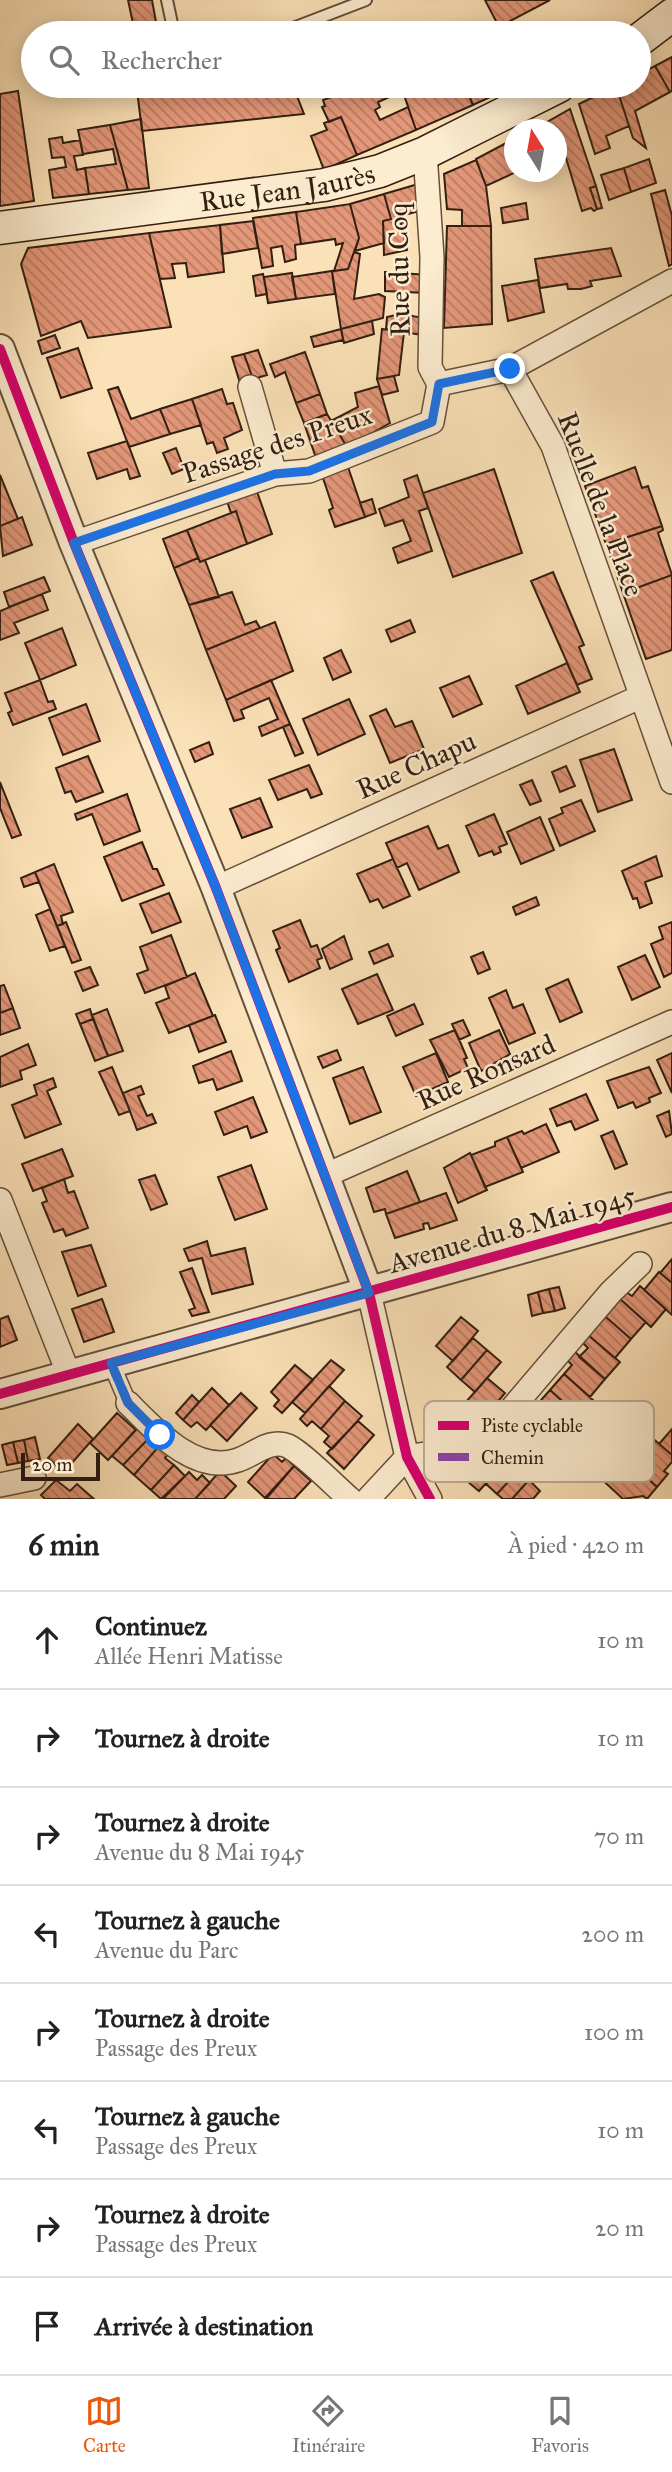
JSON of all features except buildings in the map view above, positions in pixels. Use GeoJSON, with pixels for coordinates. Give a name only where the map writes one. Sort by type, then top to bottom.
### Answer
{"type":"FeatureCollection","features":[{"type":"Feature","properties":{"kind":"main road"},"geometry":{"type":"LineString","coordinates":[[651,31],[672,15]]}},
{"type":"Feature","properties":{"kind":"main road","name":"Rue Jean Jaurès"},"geometry":{"type":"LineString","coordinates":[[0,228],[324,185],[380,171],[425,153],[535,98]]}},
{"type":"Feature","properties":{"kind":"street","name":"Rue du Coq"},"geometry":{"type":"LineString","coordinates":[[425,153],[432,257],[430,367],[439,384]]}},
{"type":"Feature","properties":{"kind":"street"},"geometry":{"type":"LineString","coordinates":[[439,384],[510,369],[672,281]]}},
{"type":"Feature","properties":{"kind":"street"},"geometry":{"type":"LineString","coordinates":[[0,349],[74,543],[216,888],[369,1293],[407,1457],[430,1499]]}},
{"type":"Feature","properties":{"kind":"street","name":"Ruelle de la Place"},"geometry":{"type":"LineString","coordinates":[[510,369],[553,446],[639,697],[672,782]]}},
{"type":"Feature","properties":{"kind":"street","name":"Passage des Preux"},"geometry":{"type":"LineString","coordinates":[[74,543],[275,474],[309,471],[432,422],[439,384]]}},
{"type":"Feature","properties":{"kind":"street"},"geometry":{"type":"LineString","coordinates":[[250,387],[275,474]]}},
{"type":"Feature","properties":{"kind":"street","name":"Rue Chapu"},"geometry":{"type":"LineString","coordinates":[[216,888],[639,697]]}},
{"type":"Feature","properties":{"kind":"street","name":"Rue Ronsard"},"geometry":{"type":"LineString","coordinates":[[324,1176],[672,1021]]}},
{"type":"Feature","properties":{"kind":"street"},"geometry":{"type":"LineString","coordinates":[[0,1200],[69,1375]]}},
{"type":"Feature","properties":{"kind":"street","name":"Avenue du 8 Mai 1945"},"geometry":{"type":"LineString","coordinates":[[0,1394],[672,1207]]}},
{"type":"Feature","properties":{"kind":"street"},"geometry":{"type":"LineString","coordinates":[[518,1401],[611,1292],[640,1264]]}},
{"type":"Feature","properties":{"kind":"street"},"geometry":{"type":"LineString","coordinates":[[111,1363],[128,1403],[160,1435],[199,1461],[236,1461],[273,1443],[288,1446],[350,1499]]}},
{"type":"Feature","properties":{"kind":"street"},"geometry":{"type":"LineString","coordinates":[[368,1499],[407,1457],[424,1454]]}},
{"type":"Feature","properties":{"kind":"street"},"geometry":{"type":"LineString","coordinates":[[0,1485],[34,1478]]}},
{"type":"Feature","properties":{"kind":"lane"},"geometry":{"type":"LineString","coordinates":[[167,0],[171,21]]}},
{"type":"Feature","properties":{"kind":"lane"},"geometry":{"type":"LineString","coordinates":[[311,21],[366,0]]}},
{"type":"Feature","properties":{"kind":"marked path"},"geometry":{"type":"LineString","coordinates":[[111,1363],[128,1403]]}},
{"type":"Feature","properties":{"kind":"cycle path"},"geometry":{"type":"LineString","coordinates":[[0,349],[74,543],[216,888],[369,1293],[407,1457],[430,1499]]}},
{"type":"Feature","properties":{"kind":"cycle path"},"geometry":{"type":"LineString","coordinates":[[0,1394],[672,1207]]}},
{"type":"Feature","properties":{"kind":"route"},"geometry":{"type":"LineString","coordinates":[[160,1435],[128,1403],[111,1363],[369,1293],[216,888],[74,543],[275,474],[309,471],[432,422],[439,384],[510,369]]}}]}
